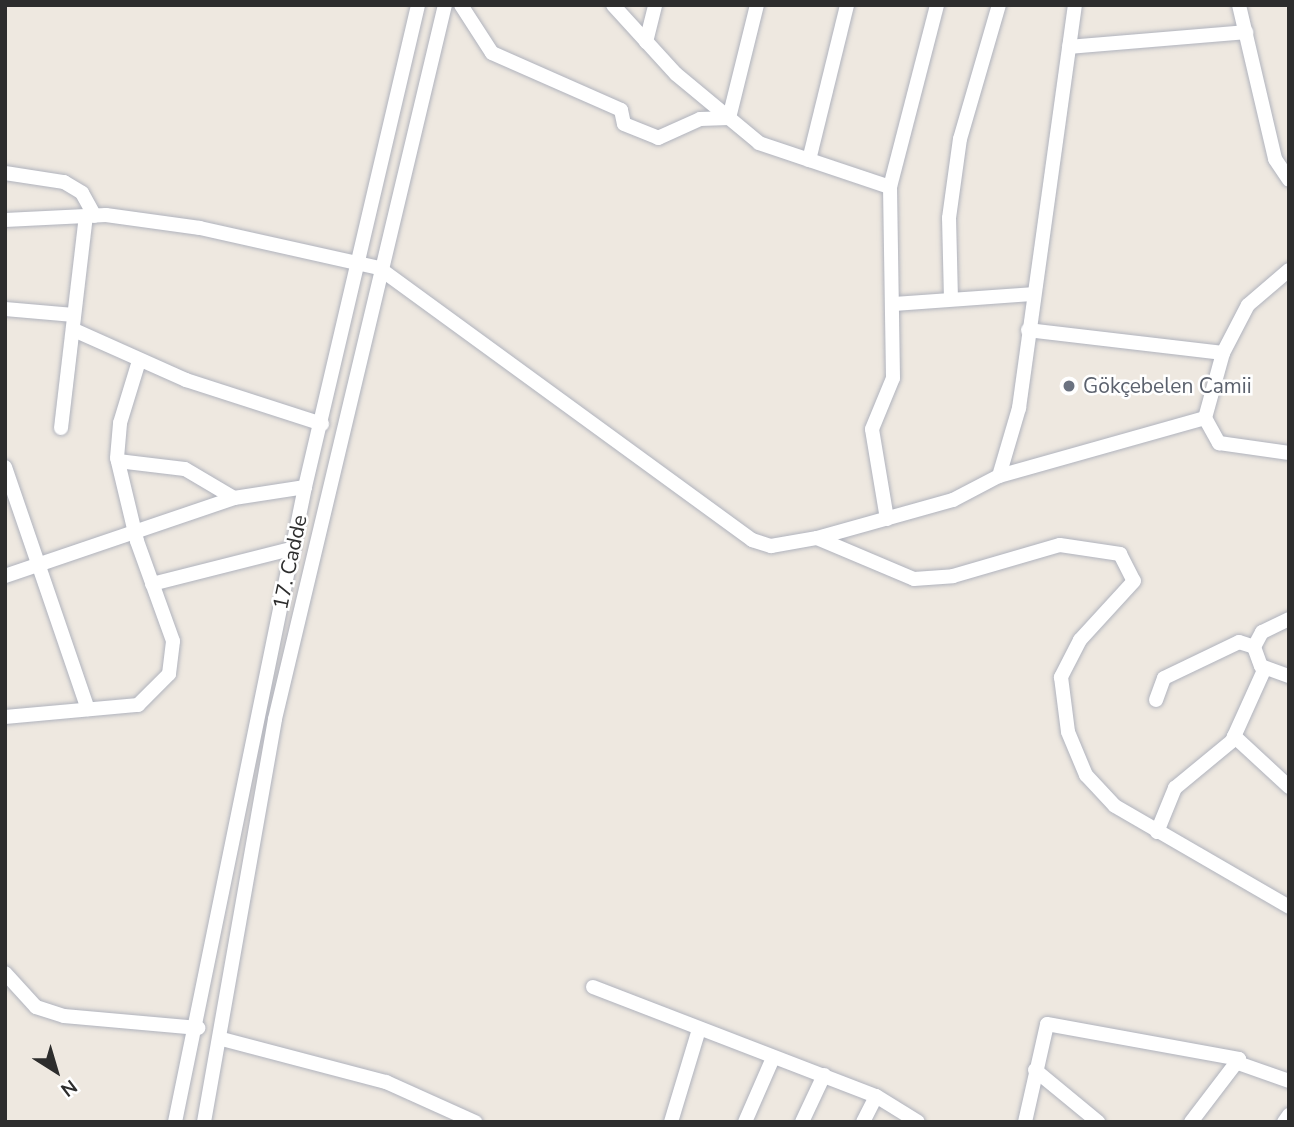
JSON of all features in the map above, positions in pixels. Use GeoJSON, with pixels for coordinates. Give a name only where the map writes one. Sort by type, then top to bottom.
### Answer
{"type":"FeatureCollection","features":[{"type":"Feature","properties":{"kind":"street","name":"17. Cadde"},"geometry":{"type":"LineString","coordinates":[[175,1122],[198,1028],[305,487],[322,424],[418,5]]}},
{"type":"Feature","properties":{"kind":"street","name":"17. Cadde"},"geometry":{"type":"LineString","coordinates":[[204,1122],[222,1039],[275,719],[379,268],[445,5]]}},
{"type":"Feature","properties":{"kind":"street"},"geometry":{"type":"LineString","coordinates":[[460,5],[492,54],[621,110],[624,124],[643,136],[658,138],[700,119],[729,118]]}},
{"type":"Feature","properties":{"kind":"street"},"geometry":{"type":"LineString","coordinates":[[613,5],[646,41],[759,143],[890,187]]}},
{"type":"Feature","properties":{"kind":"street"},"geometry":{"type":"LineString","coordinates":[[646,41],[655,5]]}},
{"type":"Feature","properties":{"kind":"street"},"geometry":{"type":"LineString","coordinates":[[729,118],[757,5]]}},
{"type":"Feature","properties":{"kind":"street"},"geometry":{"type":"LineString","coordinates":[[809,160],[847,5]]}},
{"type":"Feature","properties":{"kind":"street"},"geometry":{"type":"LineString","coordinates":[[887,519],[872,429],[893,378],[894,304],[890,187],[937,5]]}},
{"type":"Feature","properties":{"kind":"street"},"geometry":{"type":"LineString","coordinates":[[951,299],[950,218],[960,139],[999,5]]}},
{"type":"Feature","properties":{"kind":"street"},"geometry":{"type":"LineString","coordinates":[[999,476],[1019,408],[1032,294],[1075,5]]}},
{"type":"Feature","properties":{"kind":"street"},"geometry":{"type":"LineString","coordinates":[[1239,5],[1275,159],[1289,180]]}},
{"type":"Feature","properties":{"kind":"street"},"geometry":{"type":"LineString","coordinates":[[1069,47],[1246,32]]}},
{"type":"Feature","properties":{"kind":"street"},"geometry":{"type":"LineString","coordinates":[[5,173],[64,182],[82,193],[90,216],[61,428]]}},
{"type":"Feature","properties":{"kind":"street"},"geometry":{"type":"LineString","coordinates":[[5,220],[90,216],[200,228],[379,268],[752,540],[771,546],[817,538],[953,500],[999,476],[1205,418]]}},
{"type":"Feature","properties":{"kind":"street"},"geometry":{"type":"LineString","coordinates":[[1289,270],[1248,305],[1223,353],[1205,418],[1219,443],[1289,453]]}},
{"type":"Feature","properties":{"kind":"street"},"geometry":{"type":"LineString","coordinates":[[894,304],[1032,294]]}},
{"type":"Feature","properties":{"kind":"street"},"geometry":{"type":"LineString","coordinates":[[5,309],[74,323],[139,361],[322,424]]}},
{"type":"Feature","properties":{"kind":"street"},"geometry":{"type":"LineString","coordinates":[[1028,330],[1223,353]]}},
{"type":"Feature","properties":{"kind":"street"},"geometry":{"type":"LineString","coordinates":[[5,717],[138,705],[169,674],[173,641],[135,533],[118,461],[120,423],[139,361]]}},
{"type":"Feature","properties":{"kind":"street"},"geometry":{"type":"LineString","coordinates":[[1270,452],[1289,463]]}},
{"type":"Feature","properties":{"kind":"street"},"geometry":{"type":"LineString","coordinates":[[118,461],[185,469],[234,498]]}},
{"type":"Feature","properties":{"kind":"street"},"geometry":{"type":"LineString","coordinates":[[5,467],[89,709]]}},
{"type":"Feature","properties":{"kind":"street"},"geometry":{"type":"LineString","coordinates":[[5,576],[234,498],[305,487]]}},
{"type":"Feature","properties":{"kind":"street"},"geometry":{"type":"LineString","coordinates":[[817,538],[914,579],[953,576],[1060,545],[1120,554],[1134,582],[1080,640],[1059,692],[1086,775],[1115,806],[1289,907]]}},
{"type":"Feature","properties":{"kind":"street"},"geometry":{"type":"LineString","coordinates":[[152,584],[294,548]]}},
{"type":"Feature","properties":{"kind":"street"},"geometry":{"type":"LineString","coordinates":[[1254,647],[1262,632],[1289,619]]}},
{"type":"Feature","properties":{"kind":"street"},"geometry":{"type":"LineString","coordinates":[[1156,700],[1164,678],[1239,642],[1254,647],[1265,668],[1288,678]]}},
{"type":"Feature","properties":{"kind":"street"},"geometry":{"type":"LineString","coordinates":[[1157,832],[1175,788],[1234,736],[1265,668]]}},
{"type":"Feature","properties":{"kind":"street"},"geometry":{"type":"LineString","coordinates":[[1234,736],[1289,788]]}},
{"type":"Feature","properties":{"kind":"street"},"geometry":{"type":"LineString","coordinates":[[5,973],[36,1007],[64,1016],[198,1028]]}},
{"type":"Feature","properties":{"kind":"street"},"geometry":{"type":"LineString","coordinates":[[593,987],[876,1096],[918,1122]]}},
{"type":"Feature","properties":{"kind":"street"},"geometry":{"type":"LineString","coordinates":[[1025,1122],[1047,1024],[1238,1060],[1289,1081]]}},
{"type":"Feature","properties":{"kind":"street"},"geometry":{"type":"LineString","coordinates":[[671,1122],[699,1029]]}},
{"type":"Feature","properties":{"kind":"street"},"geometry":{"type":"LineString","coordinates":[[222,1039],[386,1082],[475,1122]]}},
{"type":"Feature","properties":{"kind":"street"},"geometry":{"type":"LineString","coordinates":[[746,1122],[773,1058]]}},
{"type":"Feature","properties":{"kind":"street"},"geometry":{"type":"LineString","coordinates":[[1191,1122],[1238,1060]]}},
{"type":"Feature","properties":{"kind":"street"},"geometry":{"type":"LineString","coordinates":[[1035,1070],[1098,1122]]}},
{"type":"Feature","properties":{"kind":"street"},"geometry":{"type":"LineString","coordinates":[[802,1122],[824,1075]]}},
{"type":"Feature","properties":{"kind":"street"},"geometry":{"type":"LineString","coordinates":[[863,1122],[876,1096]]}},
{"type":"Feature","properties":{"kind":"street"},"geometry":{"type":"LineString","coordinates":[[1284,1122],[1289,1115]]}},
{"type":"Feature","properties":{"kind":"place","name":"Gökçebelen Camii"},"geometry":{"type":"Point","coordinates":[1069,386]}}]}
